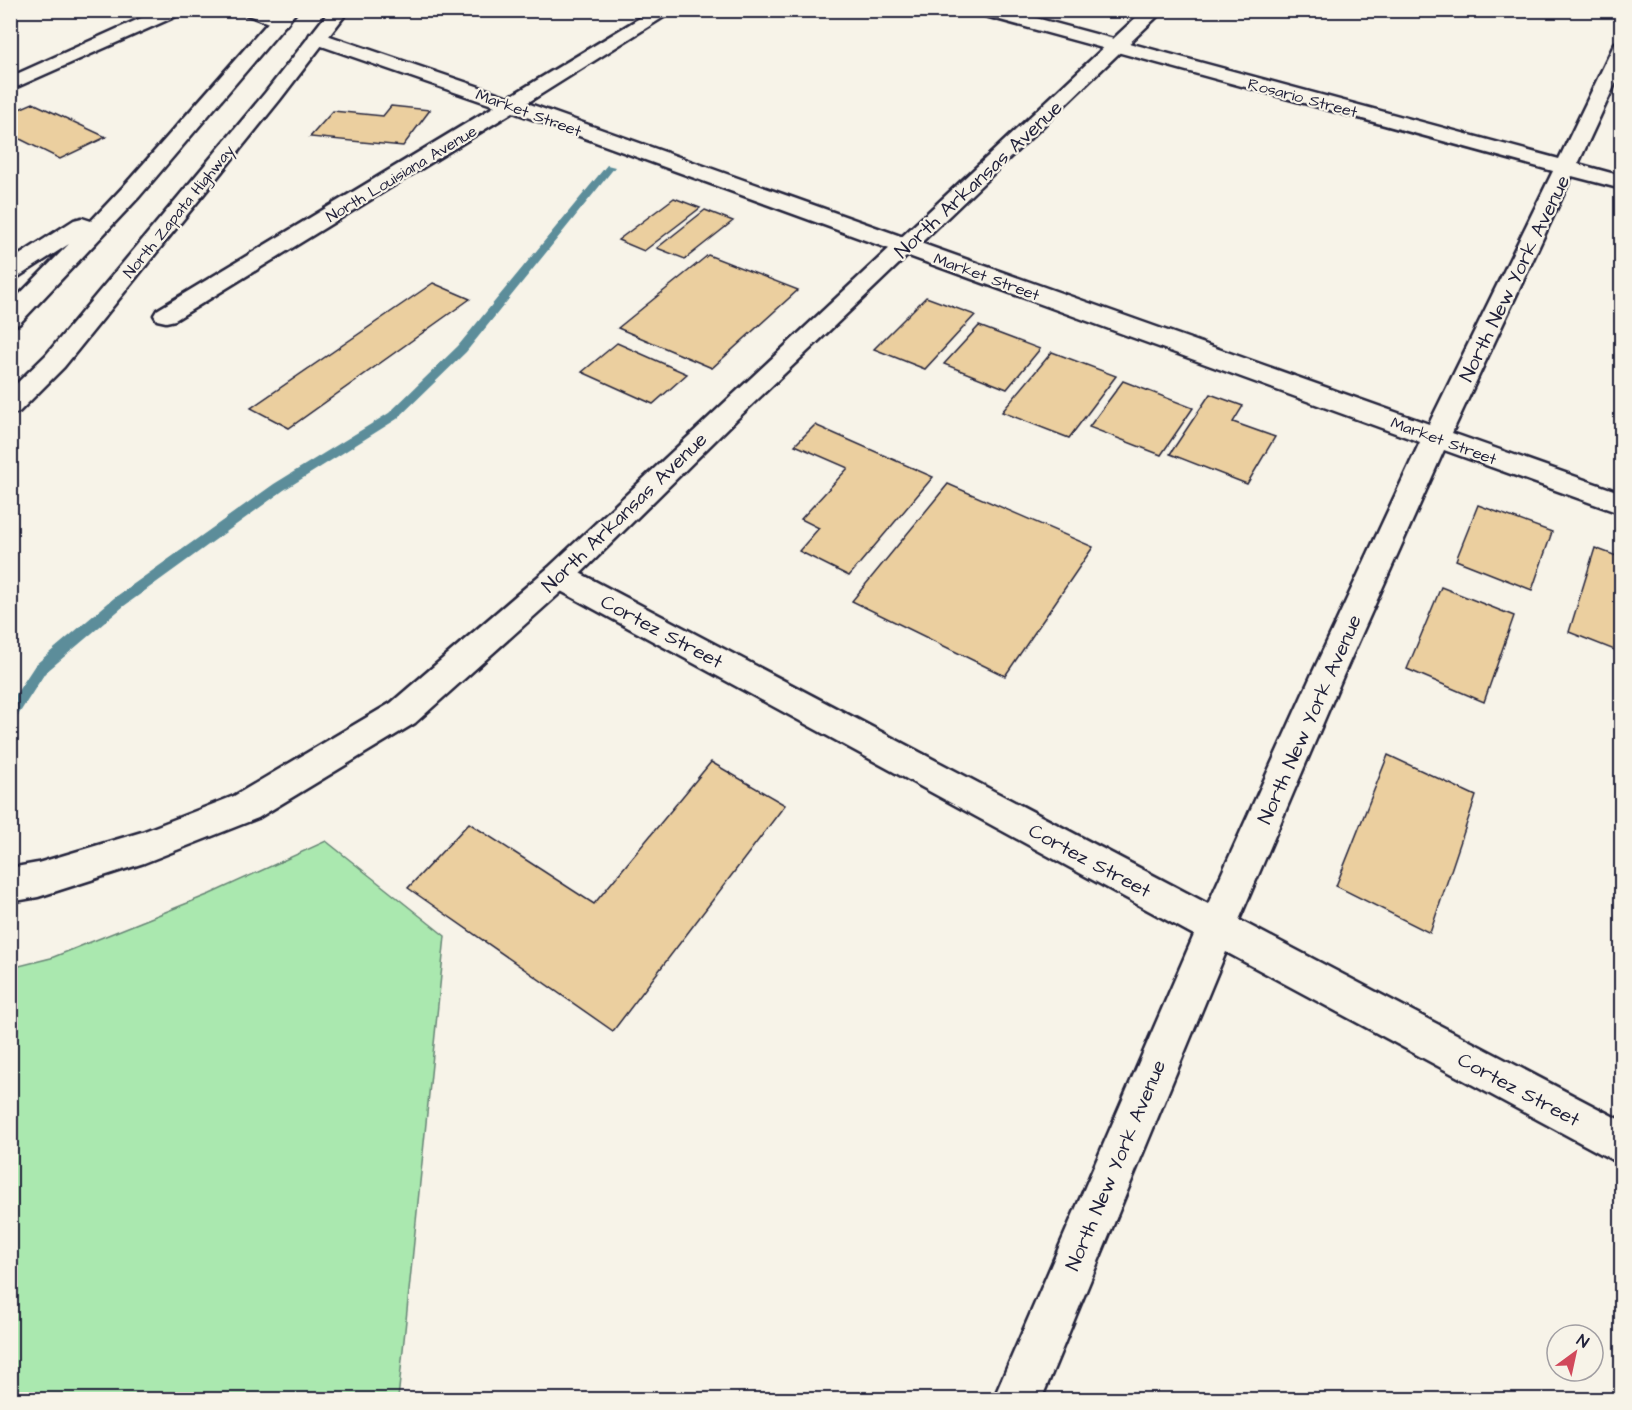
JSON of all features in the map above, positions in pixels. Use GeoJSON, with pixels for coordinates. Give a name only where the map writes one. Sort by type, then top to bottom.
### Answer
{"type":"FeatureCollection","features":[{"type":"Feature","properties":{"kind":"street"},"geometry":{"type":"LineString","coordinates":[[10,84],[175,10]]}},
{"type":"Feature","properties":{"kind":"street"},"geometry":{"type":"LineString","coordinates":[[251,10],[285,16]]}},
{"type":"Feature","properties":{"kind":"street","name":"North Zapata Highway"},"geometry":{"type":"LineString","coordinates":[[10,406],[55,361],[272,97],[340,10]]}},
{"type":"Feature","properties":{"kind":"street","name":"North Louisiana Avenue"},"geometry":{"type":"LineString","coordinates":[[166,315],[666,10]]}},
{"type":"Feature","properties":{"kind":"street","name":"Rosario Street"},"geometry":{"type":"LineString","coordinates":[[984,10],[1622,183]]}},
{"type":"Feature","properties":{"kind":"street","name":"North Arkansas Avenue"},"geometry":{"type":"LineString","coordinates":[[10,885],[38,880],[144,847],[246,807],[403,713],[559,576],[1155,10]]}},
{"type":"Feature","properties":{"kind":"street"},"geometry":{"type":"LineString","coordinates":[[10,319],[131,192],[285,16]]}},
{"type":"Feature","properties":{"kind":"street","name":"Market Street"},"geometry":{"type":"LineString","coordinates":[[317,38],[513,105],[1622,504]]}},
{"type":"Feature","properties":{"kind":"street","name":"North New York Avenue"},"geometry":{"type":"LineString","coordinates":[[1017,1400],[1215,927],[1436,437],[1567,168],[1622,47]]}},
{"type":"Feature","properties":{"kind":"street"},"geometry":{"type":"LineString","coordinates":[[10,273],[131,192]]}},
{"type":"Feature","properties":{"kind":"street","name":"Cortez Street"},"geometry":{"type":"LineString","coordinates":[[559,576],[1622,1144]]}},
{"type":"Feature","properties":{"kind":"green space"},"geometry":{"type":"Polygon","coordinates":[[[326,841],[445,936],[398,1399],[11,1399],[11,968],[51,958],[210,894],[326,841]]]}},
{"type":"Feature","properties":{"kind":"building"},"geometry":{"type":"Polygon","coordinates":[[[33,103],[106,137],[60,159],[10,134],[10,113],[33,103]]]}},
{"type":"Feature","properties":{"kind":"building"},"geometry":{"type":"Polygon","coordinates":[[[391,106],[430,110],[403,146],[310,137],[333,111],[383,116],[391,106]]]}},
{"type":"Feature","properties":{"kind":"building"},"geometry":{"type":"Polygon","coordinates":[[[674,198],[700,208],[644,251],[618,240],[674,198]]]}},
{"type":"Feature","properties":{"kind":"building"},"geometry":{"type":"Polygon","coordinates":[[[705,210],[733,221],[685,259],[657,248],[705,210]]]}},
{"type":"Feature","properties":{"kind":"building"},"geometry":{"type":"Polygon","coordinates":[[[708,255],[798,290],[712,368],[618,328],[708,255]]]}},
{"type":"Feature","properties":{"kind":"building"},"geometry":{"type":"Polygon","coordinates":[[[433,283],[470,299],[289,428],[251,408],[433,283]]]}},
{"type":"Feature","properties":{"kind":"building"},"geometry":{"type":"Polygon","coordinates":[[[926,297],[975,315],[925,369],[874,349],[926,297]]]}},
{"type":"Feature","properties":{"kind":"building"},"geometry":{"type":"Polygon","coordinates":[[[979,326],[1040,349],[1007,389],[944,364],[979,326]]]}},
{"type":"Feature","properties":{"kind":"building"},"geometry":{"type":"Polygon","coordinates":[[[617,343],[687,374],[653,404],[582,372],[617,343]]]}},
{"type":"Feature","properties":{"kind":"building"},"geometry":{"type":"Polygon","coordinates":[[[1052,352],[1116,376],[1069,438],[1002,412],[1052,352]]]}},
{"type":"Feature","properties":{"kind":"building"},"geometry":{"type":"Polygon","coordinates":[[[1123,381],[1193,408],[1161,455],[1089,427],[1123,381]]]}},
{"type":"Feature","properties":{"kind":"building"},"geometry":{"type":"Polygon","coordinates":[[[1210,394],[1243,406],[1233,422],[1275,437],[1247,484],[1170,454],[1210,394]]]}},
{"type":"Feature","properties":{"kind":"building"},"geometry":{"type":"Polygon","coordinates":[[[815,425],[933,477],[849,576],[799,551],[819,528],[801,519],[848,468],[795,445],[815,425]]]}},
{"type":"Feature","properties":{"kind":"building"},"geometry":{"type":"Polygon","coordinates":[[[948,484],[1093,547],[1005,676],[852,601],[948,484]]]}},
{"type":"Feature","properties":{"kind":"building"},"geometry":{"type":"Polygon","coordinates":[[[1478,505],[1552,532],[1532,590],[1456,560],[1478,505]]]}},
{"type":"Feature","properties":{"kind":"building"},"geometry":{"type":"Polygon","coordinates":[[[1595,548],[1622,558],[1622,653],[1569,632],[1595,548]]]}},
{"type":"Feature","properties":{"kind":"building"},"geometry":{"type":"Polygon","coordinates":[[[1441,587],[1514,616],[1484,702],[1407,669],[1441,587]]]}},
{"type":"Feature","properties":{"kind":"building"},"geometry":{"type":"Polygon","coordinates":[[[1388,755],[1476,796],[1430,933],[1336,886],[1388,755]]]}},
{"type":"Feature","properties":{"kind":"building"},"geometry":{"type":"Polygon","coordinates":[[[711,762],[785,805],[613,1031],[408,888],[469,823],[594,904],[711,762]]]}},
{"type":"Feature","properties":{"kind":"waterway"},"geometry":{"type":"LineString","coordinates":[[10,716],[40,669],[119,602],[279,487],[393,416],[462,349],[610,167]]}}]}
